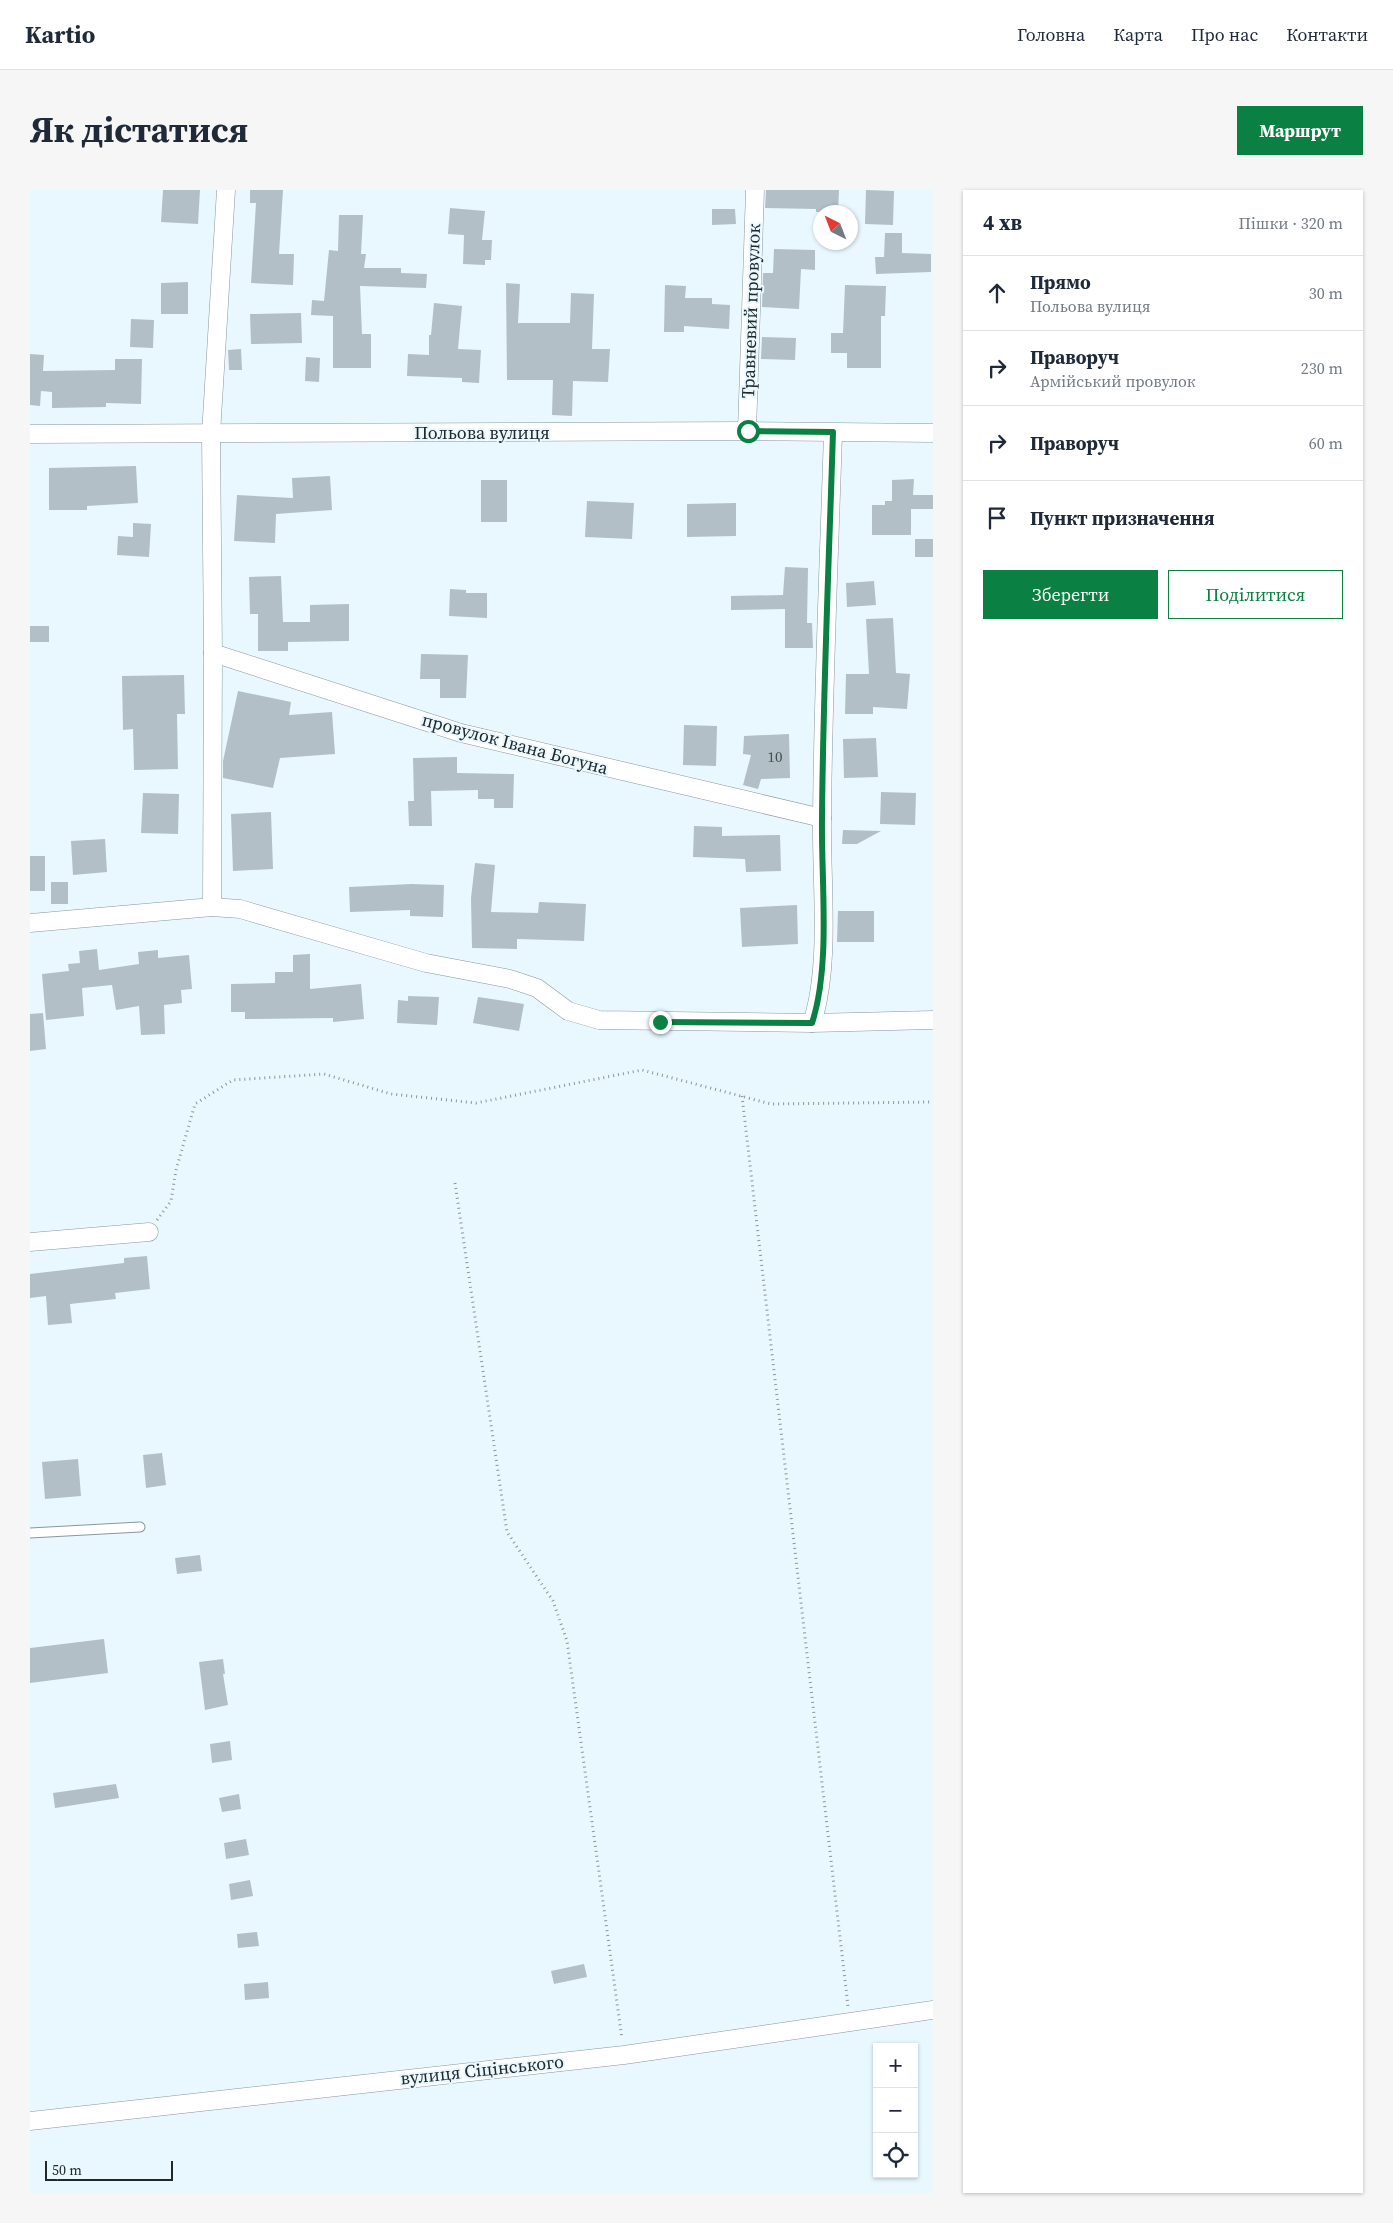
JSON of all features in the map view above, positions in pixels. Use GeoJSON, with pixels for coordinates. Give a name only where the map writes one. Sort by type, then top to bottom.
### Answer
{"type":"FeatureCollection","features":[{"type":"Feature","properties":{"kind":"street"},"geometry":{"type":"LineString","coordinates":[[212,907],[213,653],[211,434],[226,190]]}},
{"type":"Feature","properties":{"kind":"street","name":"Травневий провулок"},"geometry":{"type":"LineString","coordinates":[[748,431],[755,190]]}},
{"type":"Feature","properties":{"kind":"street","name":"Польова вулиця"},"geometry":{"type":"LineString","coordinates":[[30,434],[748,431],[933,433]]}},
{"type":"Feature","properties":{"kind":"street"},"geometry":{"type":"LineString","coordinates":[[812,1023],[818,1004],[821,983],[822,818],[833,432]]}},
{"type":"Feature","properties":{"kind":"street","name":"провулок Івана Богуна"},"geometry":{"type":"LineString","coordinates":[[213,653],[462,733],[822,818]]}},
{"type":"Feature","properties":{"kind":"street"},"geometry":{"type":"LineString","coordinates":[[30,922],[212,907],[240,909],[426,963],[510,979],[537,988],[568,1011],[599,1020],[812,1023],[933,1020]]}},
{"type":"Feature","properties":{"kind":"street"},"geometry":{"type":"LineString","coordinates":[[30,1242],[148,1232]]}},
{"type":"Feature","properties":{"kind":"street","name":"вулиця Сіцінського"},"geometry":{"type":"LineString","coordinates":[[30,2121],[624,2055],[933,2010]]}},
{"type":"Feature","properties":{"kind":"lane"},"geometry":{"type":"LineString","coordinates":[[30,1533],[140,1527]]}},
{"type":"Feature","properties":{"kind":"path"},"geometry":{"type":"LineString","coordinates":[[148,1232],[171,1201],[176,1170],[195,1104],[233,1080],[324,1074],[391,1094],[476,1103],[642,1070],[772,1104],[933,1102]]}},
{"type":"Feature","properties":{"kind":"path"},"geometry":{"type":"LineString","coordinates":[[742,1096],[850,2021]]}},
{"type":"Feature","properties":{"kind":"path"},"geometry":{"type":"LineString","coordinates":[[455,1183],[507,1532],[553,1601],[567,1641],[624,2055]]}},
{"type":"Feature","properties":{"kind":"building"},"geometry":{"type":"Polygon","coordinates":[[[163,190],[200,190],[198,224],[161,222],[163,190]]]}},
{"type":"Feature","properties":{"kind":"building"},"geometry":{"type":"Polygon","coordinates":[[[250,190],[283,190],[279,254],[294,254],[293,285],[251,283],[256,203],[250,203],[250,190]]]}},
{"type":"Feature","properties":{"kind":"building"},"geometry":{"type":"Polygon","coordinates":[[[766,190],[839,190],[838,205],[813,205],[813,209],[765,208],[766,190]]]}},
{"type":"Feature","properties":{"kind":"building"},"geometry":{"type":"Polygon","coordinates":[[[866,190],[894,191],[893,225],[865,224],[866,190]]]}},
{"type":"Feature","properties":{"kind":"building"},"geometry":{"type":"Polygon","coordinates":[[[450,208],[485,211],[482,240],[492,240],[491,260],[485,260],[485,265],[463,264],[464,235],[448,234],[450,208]]]}},
{"type":"Feature","properties":{"kind":"building"},"geometry":{"type":"Polygon","coordinates":[[[712,209],[735,209],[736,224],[712,225],[712,209]]]}},
{"type":"Feature","properties":{"kind":"building"},"geometry":{"type":"Polygon","coordinates":[[[339,215],[363,215],[361,254],[366,254],[364,268],[401,268],[401,273],[427,274],[426,288],[360,286],[362,334],[371,334],[371,368],[333,368],[333,316],[311,315],[312,300],[324,301],[329,250],[338,251],[339,215]]]}},
{"type":"Feature","properties":{"kind":"building"},"geometry":{"type":"Polygon","coordinates":[[[885,233],[902,233],[902,253],[931,254],[931,272],[876,274],[875,257],[884,257],[885,233]]]}},
{"type":"Feature","properties":{"kind":"building"},"geometry":{"type":"Polygon","coordinates":[[[774,249],[815,250],[815,270],[801,269],[799,309],[762,307],[763,273],[773,273],[774,249]]]}},
{"type":"Feature","properties":{"kind":"building"},"geometry":{"type":"Polygon","coordinates":[[[188,282],[188,314],[161,314],[161,283],[188,282]]]}},
{"type":"Feature","properties":{"kind":"building"},"geometry":{"type":"Polygon","coordinates":[[[506,283],[520,284],[518,323],[570,323],[571,293],[594,294],[592,349],[610,349],[608,382],[573,381],[572,416],[552,415],[553,380],[507,380],[506,283]]]}},
{"type":"Feature","properties":{"kind":"building"},"geometry":{"type":"Polygon","coordinates":[[[665,285],[686,286],[685,298],[712,298],[712,304],[730,305],[729,329],[684,326],[684,332],[664,332],[665,285]]]}},
{"type":"Feature","properties":{"kind":"building"},"geometry":{"type":"Polygon","coordinates":[[[845,285],[886,286],[885,316],[881,316],[881,368],[847,368],[847,353],[831,353],[831,333],[843,333],[845,285]]]}},
{"type":"Feature","properties":{"kind":"building"},"geometry":{"type":"Polygon","coordinates":[[[434,303],[462,306],[458,349],[481,350],[479,383],[462,382],[462,378],[407,376],[408,354],[429,355],[429,335],[431,335],[434,303]]]}},
{"type":"Feature","properties":{"kind":"building"},"geometry":{"type":"Polygon","coordinates":[[[301,313],[302,343],[251,344],[250,314],[301,313]]]}},
{"type":"Feature","properties":{"kind":"building"},"geometry":{"type":"Polygon","coordinates":[[[131,319],[154,320],[153,348],[130,347],[131,319]]]}},
{"type":"Feature","properties":{"kind":"building"},"geometry":{"type":"Polygon","coordinates":[[[762,337],[796,338],[795,360],[761,359],[762,337]]]}},
{"type":"Feature","properties":{"kind":"building"},"geometry":{"type":"Polygon","coordinates":[[[241,349],[242,370],[229,370],[228,350],[241,349]]]}},
{"type":"Feature","properties":{"kind":"building"},"geometry":{"type":"Polygon","coordinates":[[[30,354],[44,355],[43,371],[115,370],[115,359],[142,359],[141,404],[106,403],[106,407],[52,408],[52,392],[41,391],[40,406],[30,405],[30,354]]]}},
{"type":"Feature","properties":{"kind":"building"},"geometry":{"type":"Polygon","coordinates":[[[306,357],[320,358],[319,382],[305,381],[306,357]]]}},
{"type":"Feature","properties":{"kind":"building"},"geometry":{"type":"Polygon","coordinates":[[[136,466],[138,503],[87,506],[87,510],[49,510],[49,468],[136,466]]]}},
{"type":"Feature","properties":{"kind":"building"},"geometry":{"type":"Polygon","coordinates":[[[330,476],[332,510],[276,514],[275,543],[234,541],[237,495],[293,498],[292,478],[330,476]]]}},
{"type":"Feature","properties":{"kind":"building"},"geometry":{"type":"Polygon","coordinates":[[[914,479],[913,495],[933,495],[933,509],[911,509],[911,535],[872,535],[872,505],[885,505],[885,501],[892,501],[892,480],[914,479]]]}},
{"type":"Feature","properties":{"kind":"building"},"geometry":{"type":"Polygon","coordinates":[[[481,480],[507,480],[507,522],[481,522],[481,480]]]}},
{"type":"Feature","properties":{"kind":"building"},"geometry":{"type":"Polygon","coordinates":[[[587,501],[634,503],[632,539],[585,537],[587,501]]]}},
{"type":"Feature","properties":{"kind":"building"},"geometry":{"type":"Polygon","coordinates":[[[736,503],[736,536],[687,537],[687,504],[736,503]]]}},
{"type":"Feature","properties":{"kind":"building"},"geometry":{"type":"Polygon","coordinates":[[[133,523],[151,524],[149,557],[117,555],[118,536],[133,537],[133,523]]]}},
{"type":"Feature","properties":{"kind":"building"},"geometry":{"type":"Polygon","coordinates":[[[915,539],[933,539],[933,557],[915,557],[915,539]]]}},
{"type":"Feature","properties":{"kind":"building"},"geometry":{"type":"Polygon","coordinates":[[[785,567],[808,568],[807,623],[812,623],[813,648],[785,648],[785,609],[731,610],[731,596],[783,595],[785,567]]]}},
{"type":"Feature","properties":{"kind":"building"},"geometry":{"type":"Polygon","coordinates":[[[281,576],[283,622],[310,622],[310,605],[349,604],[349,641],[288,642],[288,651],[258,651],[258,614],[250,614],[249,577],[281,576]]]}},
{"type":"Feature","properties":{"kind":"building"},"geometry":{"type":"Polygon","coordinates":[[[874,581],[876,605],[847,607],[846,583],[874,581]]]}},
{"type":"Feature","properties":{"kind":"building"},"geometry":{"type":"Polygon","coordinates":[[[450,589],[466,590],[466,593],[487,593],[487,618],[449,616],[450,589]]]}},
{"type":"Feature","properties":{"kind":"building"},"geometry":{"type":"Polygon","coordinates":[[[893,618],[896,673],[910,674],[907,709],[873,707],[873,714],[845,714],[846,674],[869,674],[866,619],[893,618]]]}},
{"type":"Feature","properties":{"kind":"building"},"geometry":{"type":"Polygon","coordinates":[[[30,626],[49,626],[49,642],[30,642],[30,626]]]}},
{"type":"Feature","properties":{"kind":"building"},"geometry":{"type":"Polygon","coordinates":[[[421,654],[468,655],[466,698],[440,698],[440,679],[420,679],[421,654]]]}},
{"type":"Feature","properties":{"kind":"building"},"geometry":{"type":"Polygon","coordinates":[[[184,675],[185,714],[177,714],[178,769],[134,770],[133,729],[123,730],[122,676],[184,675]]]}},
{"type":"Feature","properties":{"kind":"building"},"geometry":{"type":"Polygon","coordinates":[[[238,691],[291,702],[289,715],[332,712],[335,754],[280,758],[273,788],[223,778],[223,761],[238,691]]]}},
{"type":"Feature","properties":{"kind":"building"},"geometry":{"type":"Polygon","coordinates":[[[684,725],[717,726],[716,766],[683,765],[684,725]]]}},
{"type":"Feature","properties":{"kind":"building"},"geometry":{"type":"Polygon","coordinates":[[[789,734],[790,778],[761,779],[758,789],[743,785],[751,755],[743,754],[744,736],[789,734]]]}},
{"type":"Feature","properties":{"kind":"building"},"geometry":{"type":"Polygon","coordinates":[[[876,738],[878,777],[844,778],[843,739],[876,738]]]}},
{"type":"Feature","properties":{"kind":"building"},"geometry":{"type":"Polygon","coordinates":[[[457,757],[457,773],[514,774],[513,808],[494,808],[494,799],[478,799],[478,790],[431,791],[432,826],[409,826],[408,801],[414,801],[413,758],[457,757]]]}},
{"type":"Feature","properties":{"kind":"building"},"geometry":{"type":"Polygon","coordinates":[[[881,792],[916,793],[915,825],[880,824],[881,792]]]}},
{"type":"Feature","properties":{"kind":"building"},"geometry":{"type":"Polygon","coordinates":[[[143,793],[179,794],[178,834],[141,833],[143,793]]]}},
{"type":"Feature","properties":{"kind":"building"},"geometry":{"type":"Polygon","coordinates":[[[271,812],[273,869],[233,871],[231,814],[271,812]]]}},
{"type":"Feature","properties":{"kind":"building"},"geometry":{"type":"Polygon","coordinates":[[[694,826],[722,827],[722,836],[780,835],[781,871],[746,872],[745,859],[693,857],[694,826]]]}},
{"type":"Feature","properties":{"kind":"building"},"geometry":{"type":"Polygon","coordinates":[[[843,830],[881,831],[857,844],[842,844],[843,830]]]}},
{"type":"Feature","properties":{"kind":"building"},"geometry":{"type":"Polygon","coordinates":[[[105,839],[107,872],[73,875],[71,841],[105,839]]]}},
{"type":"Feature","properties":{"kind":"building"},"geometry":{"type":"Polygon","coordinates":[[[30,856],[45,856],[45,891],[30,891],[30,856]]]}},
{"type":"Feature","properties":{"kind":"building"},"geometry":{"type":"Polygon","coordinates":[[[475,863],[495,865],[491,912],[538,913],[539,902],[586,904],[584,941],[517,939],[517,949],[472,948],[471,898],[475,863]]]}},
{"type":"Feature","properties":{"kind":"building"},"geometry":{"type":"Polygon","coordinates":[[[51,882],[68,882],[68,904],[51,904],[51,882]]]}},
{"type":"Feature","properties":{"kind":"building"},"geometry":{"type":"Polygon","coordinates":[[[411,884],[444,885],[443,917],[410,916],[410,910],[350,912],[349,887],[411,884]]]}},
{"type":"Feature","properties":{"kind":"building"},"geometry":{"type":"Polygon","coordinates":[[[797,905],[798,944],[742,947],[740,908],[797,905]]]}},
{"type":"Feature","properties":{"kind":"building"},"geometry":{"type":"Polygon","coordinates":[[[838,911],[874,911],[874,942],[837,942],[838,911]]]}},
{"type":"Feature","properties":{"kind":"building"},"geometry":{"type":"Polygon","coordinates":[[[97,949],[99,970],[139,964],[138,952],[158,950],[158,958],[189,955],[192,989],[181,990],[182,1003],[164,1005],[165,1034],[141,1035],[139,1006],[116,1010],[112,985],[82,988],[84,1016],[46,1020],[42,974],[69,971],[68,964],[80,963],[79,951],[97,949]]]}},
{"type":"Feature","properties":{"kind":"building"},"geometry":{"type":"Polygon","coordinates":[[[310,954],[310,989],[361,984],[364,1019],[333,1022],[333,1018],[245,1019],[245,1012],[231,1012],[231,984],[275,983],[275,972],[293,972],[293,955],[310,954]]]}},
{"type":"Feature","properties":{"kind":"building"},"geometry":{"type":"Polygon","coordinates":[[[408,996],[439,997],[437,1025],[397,1023],[398,1000],[408,1001],[408,996]]]}},
{"type":"Feature","properties":{"kind":"building"},"geometry":{"type":"Polygon","coordinates":[[[478,997],[524,1004],[519,1031],[473,1023],[478,997]]]}},
{"type":"Feature","properties":{"kind":"building"},"geometry":{"type":"Polygon","coordinates":[[[43,1013],[46,1049],[30,1051],[30,1014],[43,1013]]]}},
{"type":"Feature","properties":{"kind":"building"},"geometry":{"type":"Polygon","coordinates":[[[147,1256],[150,1289],[115,1293],[116,1299],[70,1304],[72,1323],[48,1325],[46,1296],[30,1298],[30,1274],[124,1263],[124,1258],[147,1256]]]}},
{"type":"Feature","properties":{"kind":"building"},"geometry":{"type":"Polygon","coordinates":[[[162,1453],[166,1485],[146,1488],[143,1455],[162,1453]]]}},
{"type":"Feature","properties":{"kind":"building"},"geometry":{"type":"Polygon","coordinates":[[[78,1459],[81,1496],[45,1499],[42,1462],[78,1459]]]}},
{"type":"Feature","properties":{"kind":"building"},"geometry":{"type":"Polygon","coordinates":[[[200,1555],[202,1571],[177,1574],[175,1558],[200,1555]]]}},
{"type":"Feature","properties":{"kind":"building"},"geometry":{"type":"Polygon","coordinates":[[[104,1639],[108,1673],[30,1683],[30,1648],[104,1639]]]}},
{"type":"Feature","properties":{"kind":"building"},"geometry":{"type":"Polygon","coordinates":[[[223,1659],[225,1674],[223,1674],[228,1705],[205,1710],[199,1662],[223,1659]]]}},
{"type":"Feature","properties":{"kind":"building"},"geometry":{"type":"Polygon","coordinates":[[[230,1741],[232,1760],[212,1763],[210,1744],[230,1741]]]}},
{"type":"Feature","properties":{"kind":"building"},"geometry":{"type":"Polygon","coordinates":[[[116,1784],[119,1798],[55,1808],[53,1793],[116,1784]]]}},
{"type":"Feature","properties":{"kind":"building"},"geometry":{"type":"Polygon","coordinates":[[[239,1794],[241,1809],[222,1812],[219,1798],[239,1794]]]}},
{"type":"Feature","properties":{"kind":"building"},"geometry":{"type":"Polygon","coordinates":[[[246,1839],[249,1855],[226,1859],[224,1843],[246,1839]]]}},
{"type":"Feature","properties":{"kind":"building"},"geometry":{"type":"Polygon","coordinates":[[[250,1880],[253,1896],[231,1900],[229,1884],[250,1880]]]}},
{"type":"Feature","properties":{"kind":"building"},"geometry":{"type":"Polygon","coordinates":[[[257,1932],[259,1946],[238,1948],[237,1934],[257,1932]]]}},
{"type":"Feature","properties":{"kind":"building"},"geometry":{"type":"Polygon","coordinates":[[[584,1964],[587,1977],[554,1984],[551,1971],[584,1964]]]}},
{"type":"Feature","properties":{"kind":"building"},"geometry":{"type":"Polygon","coordinates":[[[268,1982],[269,1998],[245,2000],[244,1984],[268,1982]]]}},
{"type":"Feature","properties":{"kind":"route"},"geometry":{"type":"LineString","coordinates":[[660,1022],[812,1023],[818,1004],[822,956],[822,818],[833,432],[748,431]]}}]}
